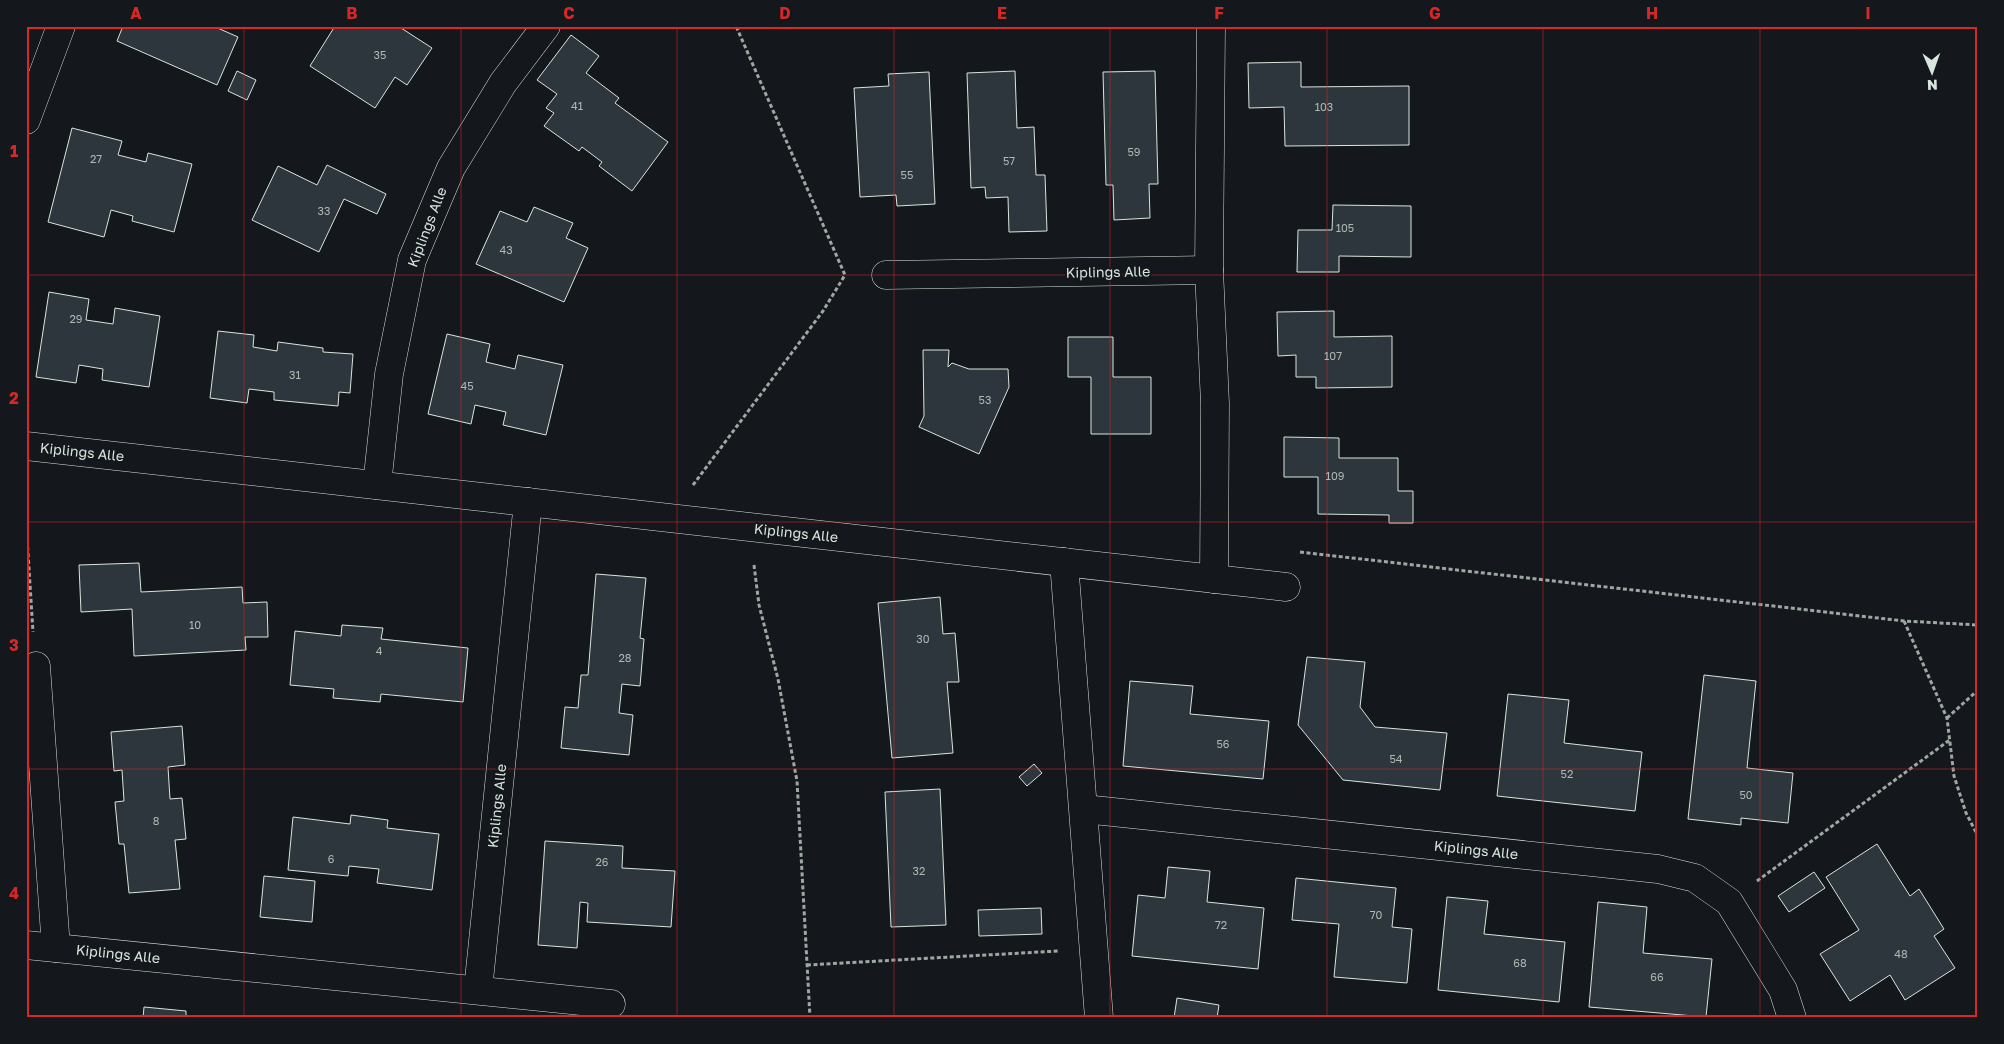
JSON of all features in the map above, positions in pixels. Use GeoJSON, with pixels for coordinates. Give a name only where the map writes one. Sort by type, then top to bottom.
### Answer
{"type":"FeatureCollection","features":[{"type":"Feature","properties":{"kind":"street"},"geometry":{"type":"LineString","coordinates":[[26,120],[61,26]]}},
{"type":"Feature","properties":{"kind":"street","name":"Kiplings Alle"},"geometry":{"type":"LineString","coordinates":[[377,485],[389,374],[412,260],[451,168],[503,83],[546,26]]}},
{"type":"Feature","properties":{"kind":"street"},"geometry":{"type":"LineString","coordinates":[[1211,26],[1209,270],[1214,404],[1214,579]]}},
{"type":"Feature","properties":{"kind":"street","name":"Kiplings Alle"},"geometry":{"type":"LineString","coordinates":[[886,275],[1209,270]]}},
{"type":"Feature","properties":{"kind":"street","name":"Kiplings Alle"},"geometry":{"type":"LineString","coordinates":[[26,446],[1286,587]]}},
{"type":"Feature","properties":{"kind":"street","name":"Kiplings Alle"},"geometry":{"type":"LineString","coordinates":[[478,990],[528,502]]}},
{"type":"Feature","properties":{"kind":"street"},"geometry":{"type":"LineString","coordinates":[[1064,562],[1099,1018]]}},
{"type":"Feature","properties":{"kind":"street","name":"Kiplings Alle"},"geometry":{"type":"LineString","coordinates":[[36,666],[56,948]]}},
{"type":"Feature","properties":{"kind":"street","name":"Kiplings Alle"},"geometry":{"type":"LineString","coordinates":[[1084,809],[1658,869],[1695,878],[1728,902],[1783,990],[1792,1018]]}},
{"type":"Feature","properties":{"kind":"street","name":"Kiplings Alle"},"geometry":{"type":"LineString","coordinates":[[26,945],[611,1004]]}},
{"type":"Feature","properties":{"kind":"path"},"geometry":{"type":"LineString","coordinates":[[692,485],[823,311],[845,275],[736,26]]}},
{"type":"Feature","properties":{"kind":"path"},"geometry":{"type":"LineString","coordinates":[[26,521],[36,666]]}},
{"type":"Feature","properties":{"kind":"path"},"geometry":{"type":"LineString","coordinates":[[756,529],[754,565],[759,605],[778,679],[797,781],[810,1018],[805,1018]]}},
{"type":"Feature","properties":{"kind":"path"},"geometry":{"type":"LineString","coordinates":[[1978,625],[1904,621],[1947,718],[1954,776],[1966,813],[1978,836]]}},
{"type":"Feature","properties":{"kind":"path"},"geometry":{"type":"LineString","coordinates":[[1947,718],[1978,690]]}},
{"type":"Feature","properties":{"kind":"path"},"geometry":{"type":"LineString","coordinates":[[1728,902],[1951,739]]}},
{"type":"Feature","properties":{"kind":"path"},"geometry":{"type":"LineString","coordinates":[[807,964],[1094,949]]}},
{"type":"Feature","properties":{"kind":"building"},"geometry":{"type":"Polygon","coordinates":[[[123,26],[213,26],[238,37],[217,85],[117,41],[123,26]]]}},
{"type":"Feature","properties":{"kind":"building"},"geometry":{"type":"Polygon","coordinates":[[[335,26],[398,26],[432,48],[407,85],[395,77],[375,108],[310,66],[335,26]]]}},
{"type":"Feature","properties":{"kind":"building"},"geometry":{"type":"Polygon","coordinates":[[[571,35],[599,56],[586,73],[619,98],[615,103],[668,142],[632,191],[599,166],[602,162],[582,147],[579,151],[544,126],[554,113],[546,108],[557,94],[537,80],[571,35]]]}},
{"type":"Feature","properties":{"kind":"building"},"geometry":{"type":"Polygon","coordinates":[[[1301,62],[1301,87],[1409,86],[1409,145],[1285,146],[1284,107],[1249,108],[1248,63],[1301,62]]]}},
{"type":"Feature","properties":{"kind":"building"},"geometry":{"type":"Polygon","coordinates":[[[237,71],[256,80],[247,100],[228,91],[237,71]]]}},
{"type":"Feature","properties":{"kind":"building"},"geometry":{"type":"Polygon","coordinates":[[[1015,71],[1017,128],[1034,127],[1036,175],[1045,175],[1047,231],[1009,232],[1008,197],[986,198],[985,187],[971,188],[967,73],[1015,71]]]}},
{"type":"Feature","properties":{"kind":"building"},"geometry":{"type":"Polygon","coordinates":[[[1155,71],[1158,184],[1149,184],[1150,218],[1114,220],[1113,185],[1106,185],[1103,72],[1155,71]]]}},
{"type":"Feature","properties":{"kind":"building"},"geometry":{"type":"Polygon","coordinates":[[[929,72],[935,204],[897,206],[896,195],[860,197],[854,88],[889,86],[888,74],[929,72]]]}},
{"type":"Feature","properties":{"kind":"building"},"geometry":{"type":"Polygon","coordinates":[[[72,128],[122,141],[118,155],[146,162],[148,153],[192,164],[174,232],[132,221],[133,216],[111,210],[104,237],[48,222],[72,128]]]}},
{"type":"Feature","properties":{"kind":"building"},"geometry":{"type":"Polygon","coordinates":[[[327,165],[386,194],[377,214],[344,199],[319,252],[252,220],[278,166],[317,185],[327,165]]]}},
{"type":"Feature","properties":{"kind":"building"},"geometry":{"type":"Polygon","coordinates":[[[1333,205],[1411,206],[1411,257],[1339,256],[1339,272],[1297,272],[1298,230],[1332,230],[1333,205]]]}},
{"type":"Feature","properties":{"kind":"building"},"geometry":{"type":"Polygon","coordinates":[[[534,207],[573,223],[566,238],[588,248],[564,302],[476,264],[500,211],[527,222],[534,207]]]}},
{"type":"Feature","properties":{"kind":"building"},"geometry":{"type":"Polygon","coordinates":[[[49,292],[89,299],[86,320],[113,324],[115,308],[160,316],[149,387],[102,380],[103,369],[79,365],[76,383],[36,377],[49,292]]]}},
{"type":"Feature","properties":{"kind":"building"},"geometry":{"type":"Polygon","coordinates":[[[1334,311],[1334,337],[1392,336],[1392,387],[1316,388],[1316,377],[1296,377],[1296,355],[1278,356],[1277,312],[1334,311]]]}},
{"type":"Feature","properties":{"kind":"building"},"geometry":{"type":"Polygon","coordinates":[[[218,331],[254,335],[253,347],[277,351],[278,342],[323,348],[323,352],[353,354],[350,393],[339,392],[338,406],[274,400],[274,392],[249,389],[247,403],[210,398],[218,331]]]}},
{"type":"Feature","properties":{"kind":"building"},"geometry":{"type":"Polygon","coordinates":[[[447,334],[490,344],[486,362],[515,369],[518,355],[563,365],[546,435],[503,425],[506,412],[475,405],[471,424],[428,414],[447,334]]]}},
{"type":"Feature","properties":{"kind":"building"},"geometry":{"type":"Polygon","coordinates":[[[1068,337],[1113,337],[1113,377],[1151,377],[1151,434],[1091,434],[1091,377],[1068,377],[1068,337]]]}},
{"type":"Feature","properties":{"kind":"building"},"geometry":{"type":"Polygon","coordinates":[[[923,350],[949,350],[948,367],[952,363],[969,369],[1008,369],[1009,387],[979,454],[919,427],[924,416],[923,350]]]}},
{"type":"Feature","properties":{"kind":"building"},"geometry":{"type":"Polygon","coordinates":[[[1284,437],[1339,438],[1339,458],[1398,458],[1398,491],[1413,491],[1413,523],[1389,523],[1389,515],[1318,514],[1318,477],[1284,477],[1284,437]]]}},
{"type":"Feature","properties":{"kind":"building"},"geometry":{"type":"Polygon","coordinates":[[[139,563],[141,592],[242,587],[243,603],[267,602],[268,637],[245,637],[246,650],[134,656],[132,609],[81,612],[79,565],[139,563]]]}},
{"type":"Feature","properties":{"kind":"building"},"geometry":{"type":"Polygon","coordinates":[[[596,574],[646,578],[640,638],[644,639],[640,686],[622,684],[619,713],[633,715],[629,755],[561,748],[565,707],[578,708],[581,675],[588,675],[596,574]]]}},
{"type":"Feature","properties":{"kind":"building"},"geometry":{"type":"Polygon","coordinates":[[[940,597],[943,634],[955,633],[959,682],[947,682],[953,753],[892,758],[878,603],[940,597]]]}},
{"type":"Feature","properties":{"kind":"building"},"geometry":{"type":"Polygon","coordinates":[[[342,625],[383,628],[381,639],[468,648],[463,702],[381,694],[380,702],[333,698],[334,689],[290,685],[295,631],[341,636],[342,625]]]}},
{"type":"Feature","properties":{"kind":"building"},"geometry":{"type":"Polygon","coordinates":[[[1307,657],[1365,662],[1360,707],[1375,727],[1447,733],[1440,790],[1343,780],[1298,725],[1307,657]]]}},
{"type":"Feature","properties":{"kind":"building"},"geometry":{"type":"Polygon","coordinates":[[[1704,675],[1756,681],[1747,768],[1793,773],[1788,823],[1741,818],[1741,825],[1688,819],[1704,675]]]}},
{"type":"Feature","properties":{"kind":"building"},"geometry":{"type":"Polygon","coordinates":[[[1130,681],[1193,686],[1190,714],[1269,721],[1263,779],[1123,766],[1130,681]]]}},
{"type":"Feature","properties":{"kind":"building"},"geometry":{"type":"Polygon","coordinates":[[[1508,694],[1569,700],[1564,743],[1642,752],[1635,811],[1497,796],[1508,694]]]}},
{"type":"Feature","properties":{"kind":"building"},"geometry":{"type":"Polygon","coordinates":[[[182,726],[185,765],[168,767],[170,799],[182,798],[186,839],[175,840],[180,889],[129,893],[124,844],[119,844],[115,802],[124,801],[122,770],[114,771],[111,732],[182,726]]]}},
{"type":"Feature","properties":{"kind":"building"},"geometry":{"type":"Polygon","coordinates":[[[1034,764],[1042,773],[1027,786],[1019,777],[1034,764]]]}},
{"type":"Feature","properties":{"kind":"building"},"geometry":{"type":"Polygon","coordinates":[[[940,789],[946,925],[891,927],[885,792],[940,789]]]}},
{"type":"Feature","properties":{"kind":"building"},"geometry":{"type":"Polygon","coordinates":[[[351,815],[388,820],[387,828],[439,834],[432,890],[377,883],[379,869],[349,866],[348,876],[288,870],[293,817],[350,824],[351,815]]]}},
{"type":"Feature","properties":{"kind":"building"},"geometry":{"type":"Polygon","coordinates":[[[545,841],[623,846],[622,868],[675,871],[671,927],[587,922],[588,903],[580,902],[577,948],[538,945],[545,841]]]}},
{"type":"Feature","properties":{"kind":"building"},"geometry":{"type":"Polygon","coordinates":[[[1877,844],[1910,896],[1919,889],[1944,929],[1934,936],[1955,968],[1905,1000],[1890,975],[1850,1001],[1820,954],[1859,930],[1826,877],[1877,844]]]}},
{"type":"Feature","properties":{"kind":"building"},"geometry":{"type":"Polygon","coordinates":[[[1168,867],[1210,871],[1207,902],[1264,908],[1258,969],[1132,956],[1138,895],[1165,898],[1168,867]]]}},
{"type":"Feature","properties":{"kind":"building"},"geometry":{"type":"Polygon","coordinates":[[[1814,872],[1825,888],[1789,912],[1778,896],[1814,872]]]}},
{"type":"Feature","properties":{"kind":"building"},"geometry":{"type":"Polygon","coordinates":[[[264,876],[315,881],[312,922],[260,917],[264,876]]]}},
{"type":"Feature","properties":{"kind":"building"},"geometry":{"type":"Polygon","coordinates":[[[1296,878],[1396,888],[1392,927],[1412,929],[1407,983],[1334,977],[1339,924],[1292,920],[1296,878]]]}},
{"type":"Feature","properties":{"kind":"building"},"geometry":{"type":"Polygon","coordinates":[[[1447,897],[1488,901],[1484,934],[1565,942],[1559,1002],[1438,990],[1447,897]]]}},
{"type":"Feature","properties":{"kind":"building"},"geometry":{"type":"Polygon","coordinates":[[[1598,902],[1647,907],[1643,953],[1712,959],[1706,1017],[1589,1007],[1598,902]]]}},
{"type":"Feature","properties":{"kind":"building"},"geometry":{"type":"Polygon","coordinates":[[[1041,908],[1042,934],[979,936],[978,910],[1041,908]]]}},
{"type":"Feature","properties":{"kind":"building"},"geometry":{"type":"Polygon","coordinates":[[[1177,998],[1219,1005],[1217,1018],[1174,1018],[1177,998]]]}},
{"type":"Feature","properties":{"kind":"building"},"geometry":{"type":"Polygon","coordinates":[[[144,1007],[186,1011],[186,1018],[143,1018],[144,1007]]]}}]}
